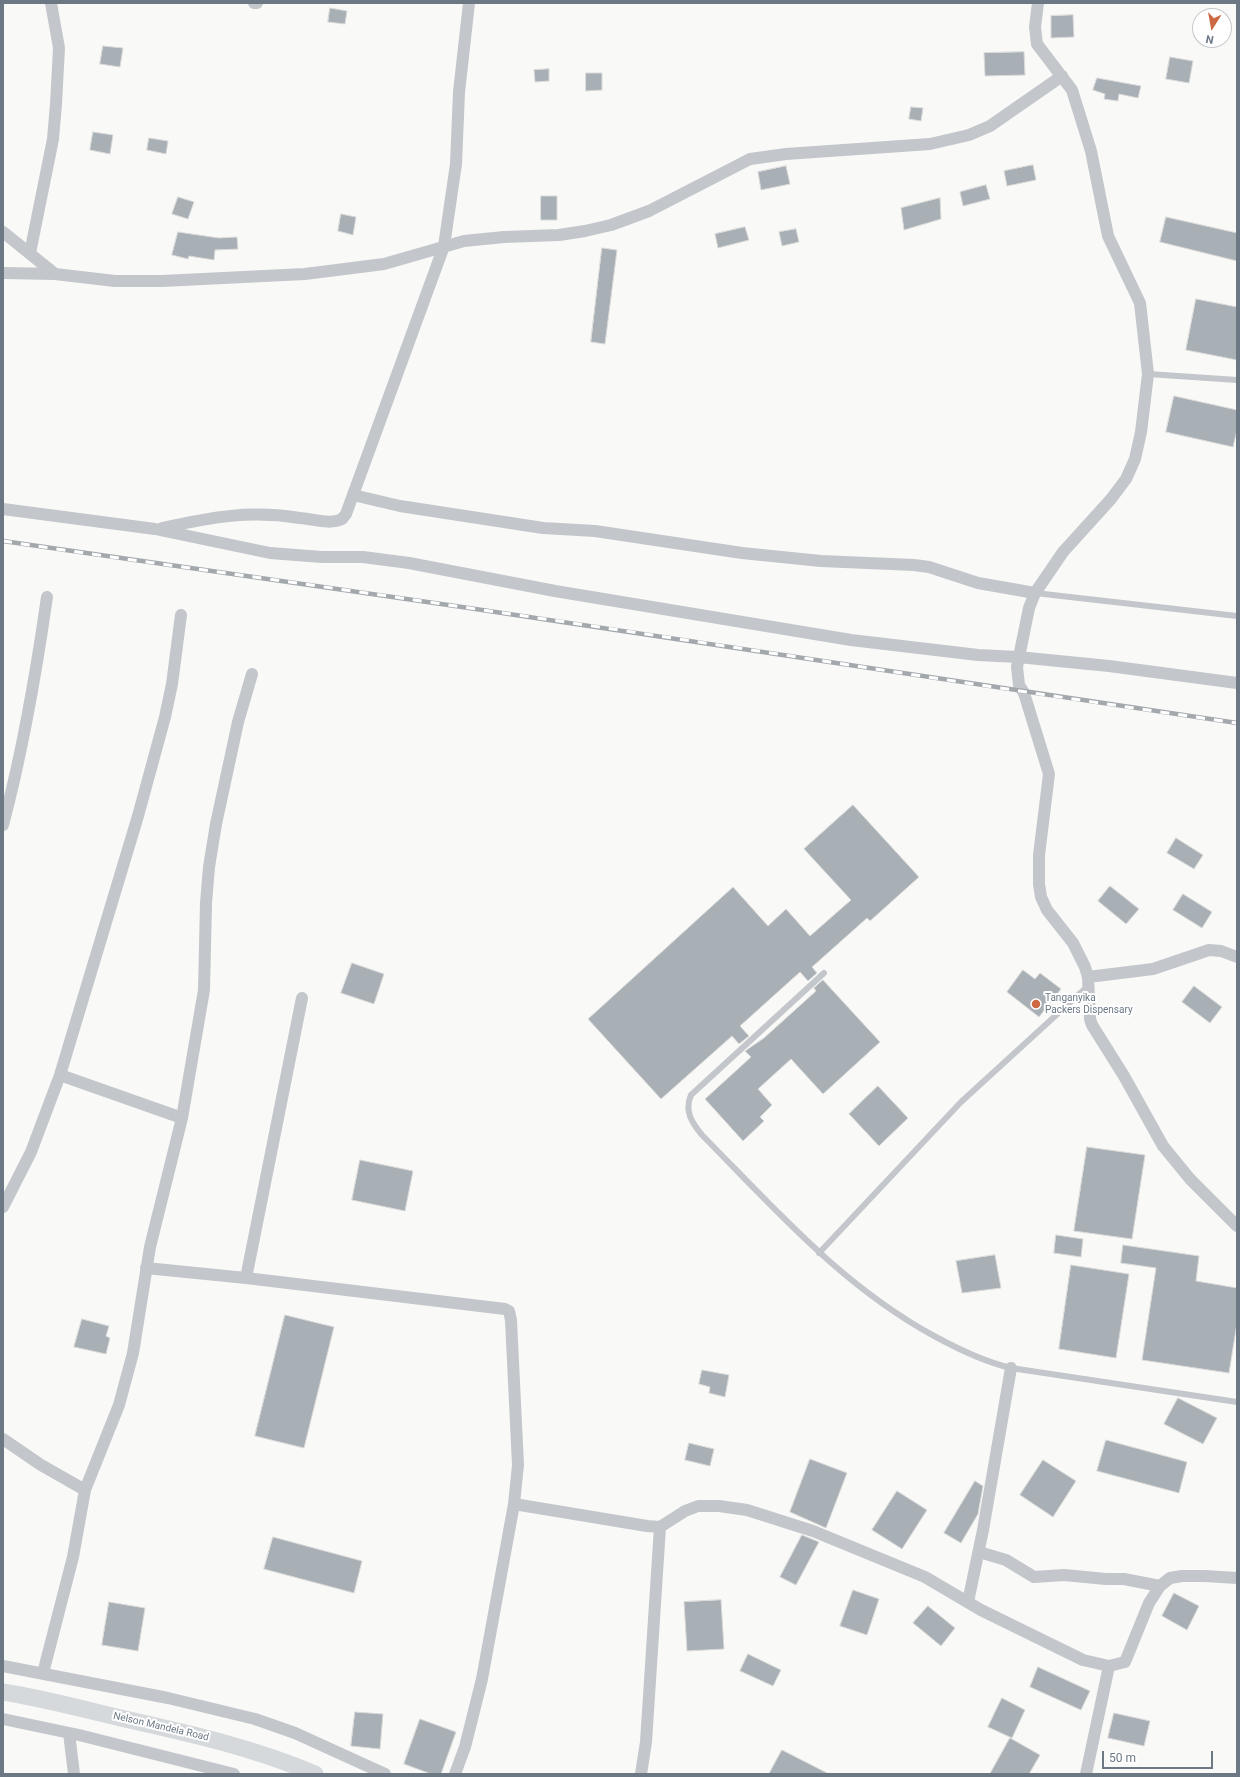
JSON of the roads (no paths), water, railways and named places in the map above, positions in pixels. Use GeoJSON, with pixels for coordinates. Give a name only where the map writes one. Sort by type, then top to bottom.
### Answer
{"type":"FeatureCollection","features":[{"type":"Feature","properties":{"kind":"main road","name":"Nelson Mandela Road"},"geometry":{"type":"LineString","coordinates":[[3,1692],[50,1700],[231,1744],[271,1756],[315,1774]]}},
{"type":"Feature","properties":{"kind":"street"},"geometry":{"type":"LineString","coordinates":[[30,253],[53,139],[57,98],[59,48],[51,3]]}},
{"type":"Feature","properties":{"kind":"street"},"geometry":{"type":"LineString","coordinates":[[155,529],[228,515],[268,514],[338,522],[346,514],[444,246],[456,164],[459,92],[469,3]]}},
{"type":"Feature","properties":{"kind":"street"},"geometry":{"type":"LineString","coordinates":[[1038,3],[1035,27],[1037,44],[1072,90],[1092,151],[1108,236],[1140,303],[1148,374],[1144,410],[1135,459],[1126,479],[1111,499],[1063,552],[1035,593],[1029,608],[1018,657],[1017,667],[1019,685],[1024,693],[1049,774],[1038,870],[1041,897],[1047,910],[1073,943],[1088,981],[1092,1025],[1124,1076],[1157,1137],[1190,1179],[1237,1226]]}},
{"type":"Feature","properties":{"kind":"street"},"geometry":{"type":"LineString","coordinates":[[3,273],[55,274],[115,281],[162,281],[305,274],[384,264],[444,246],[483,238],[559,235],[611,226],[672,201],[750,159],[758,157],[950,141],[969,135],[990,126],[1062,76]]}},
{"type":"Feature","properties":{"kind":"street"},"geometry":{"type":"LineString","coordinates":[[3,232],[55,274]]}},
{"type":"Feature","properties":{"kind":"street"},"geometry":{"type":"LineString","coordinates":[[353,495],[400,506],[543,528],[595,531],[742,553],[821,561],[914,565],[934,569],[978,583],[1035,593]]}},
{"type":"Feature","properties":{"kind":"street"},"geometry":{"type":"LineString","coordinates":[[3,509],[155,529],[270,553],[322,557],[363,557],[409,563],[555,591],[822,636],[978,655],[1018,657],[1109,666],[1237,683]]}},
{"type":"Feature","properties":{"kind":"street"},"geometry":{"type":"LineString","coordinates":[[3,825],[15,780],[31,706],[47,597]]}},
{"type":"Feature","properties":{"kind":"street"},"geometry":{"type":"LineString","coordinates":[[3,1207],[31,1152],[60,1075],[138,816],[165,717],[172,684],[181,615]]}},
{"type":"Feature","properties":{"kind":"street"},"geometry":{"type":"LineString","coordinates":[[43,1673],[73,1557],[85,1490],[124,1387],[139,1321],[146,1268],[182,1118],[204,990],[206,903],[209,867],[231,751],[252,674]]}},
{"type":"Feature","properties":{"kind":"street"},"geometry":{"type":"LineString","coordinates":[[1088,981],[1153,969],[1208,950],[1221,951],[1237,957]]}},
{"type":"Feature","properties":{"kind":"street"},"geometry":{"type":"LineString","coordinates":[[246,1278],[302,998]]}},
{"type":"Feature","properties":{"kind":"street"},"geometry":{"type":"LineString","coordinates":[[60,1075],[182,1118]]}},
{"type":"Feature","properties":{"kind":"street"},"geometry":{"type":"LineString","coordinates":[[146,1268],[246,1278],[498,1308],[509,1311],[511,1320],[518,1465],[514,1504],[482,1679],[465,1747],[455,1774]]}},
{"type":"Feature","properties":{"kind":"street"},"geometry":{"type":"LineString","coordinates":[[968,1602],[979,1552],[1011,1368]]}},
{"type":"Feature","properties":{"kind":"street"},"geometry":{"type":"LineString","coordinates":[[3,1439],[41,1465],[85,1490]]}},
{"type":"Feature","properties":{"kind":"street"},"geometry":{"type":"LineString","coordinates":[[514,1504],[616,1522],[660,1527],[684,1510],[698,1506],[718,1506],[747,1510],[813,1531],[925,1577],[968,1602],[1038,1639],[1076,1657],[1109,1666],[1119,1665],[1128,1657],[1149,1604],[1160,1586],[1170,1578],[1182,1576],[1237,1578]]}},
{"type":"Feature","properties":{"kind":"street"},"geometry":{"type":"LineString","coordinates":[[641,1774],[646,1742],[660,1527]]}},
{"type":"Feature","properties":{"kind":"street"},"geometry":{"type":"LineString","coordinates":[[979,1552],[1006,1560],[1034,1578],[1064,1574],[1098,1578],[1124,1578],[1160,1586]]}},
{"type":"Feature","properties":{"kind":"street"},"geometry":{"type":"LineString","coordinates":[[3,1666],[168,1698],[255,1719],[295,1733],[385,1774]]}},
{"type":"Feature","properties":{"kind":"street"},"geometry":{"type":"LineString","coordinates":[[1086,1774],[1109,1666]]}},
{"type":"Feature","properties":{"kind":"street"},"geometry":{"type":"LineString","coordinates":[[3,1719],[69,1733],[234,1774]]}},
{"type":"Feature","properties":{"kind":"street"},"geometry":{"type":"LineString","coordinates":[[69,1733],[74,1774]]}},
{"type":"Feature","properties":{"kind":"lane"},"geometry":{"type":"LineString","coordinates":[[1148,374],[1237,380]]}},
{"type":"Feature","properties":{"kind":"lane"},"geometry":{"type":"LineString","coordinates":[[1035,593],[1237,616]]}},
{"type":"Feature","properties":{"kind":"lane"},"geometry":{"type":"LineString","coordinates":[[824,972],[691,1095],[687,1105],[691,1122],[702,1135],[819,1253],[841,1273],[878,1303],[920,1329],[952,1346],[980,1358],[1011,1368],[1237,1402]]}},
{"type":"Feature","properties":{"kind":"lane"},"geometry":{"type":"LineString","coordinates":[[819,1253],[961,1102],[1088,981]]}},
{"type":"Feature","properties":{"kind":"railway"},"geometry":{"type":"LineString","coordinates":[[3,541],[559,621],[1237,723]]}},
{"type":"Feature","properties":{"kind":"place","name":"Tanganyika Packers Dispensary"},"geometry":{"type":"Point","coordinates":[1036,1004]}}]}
